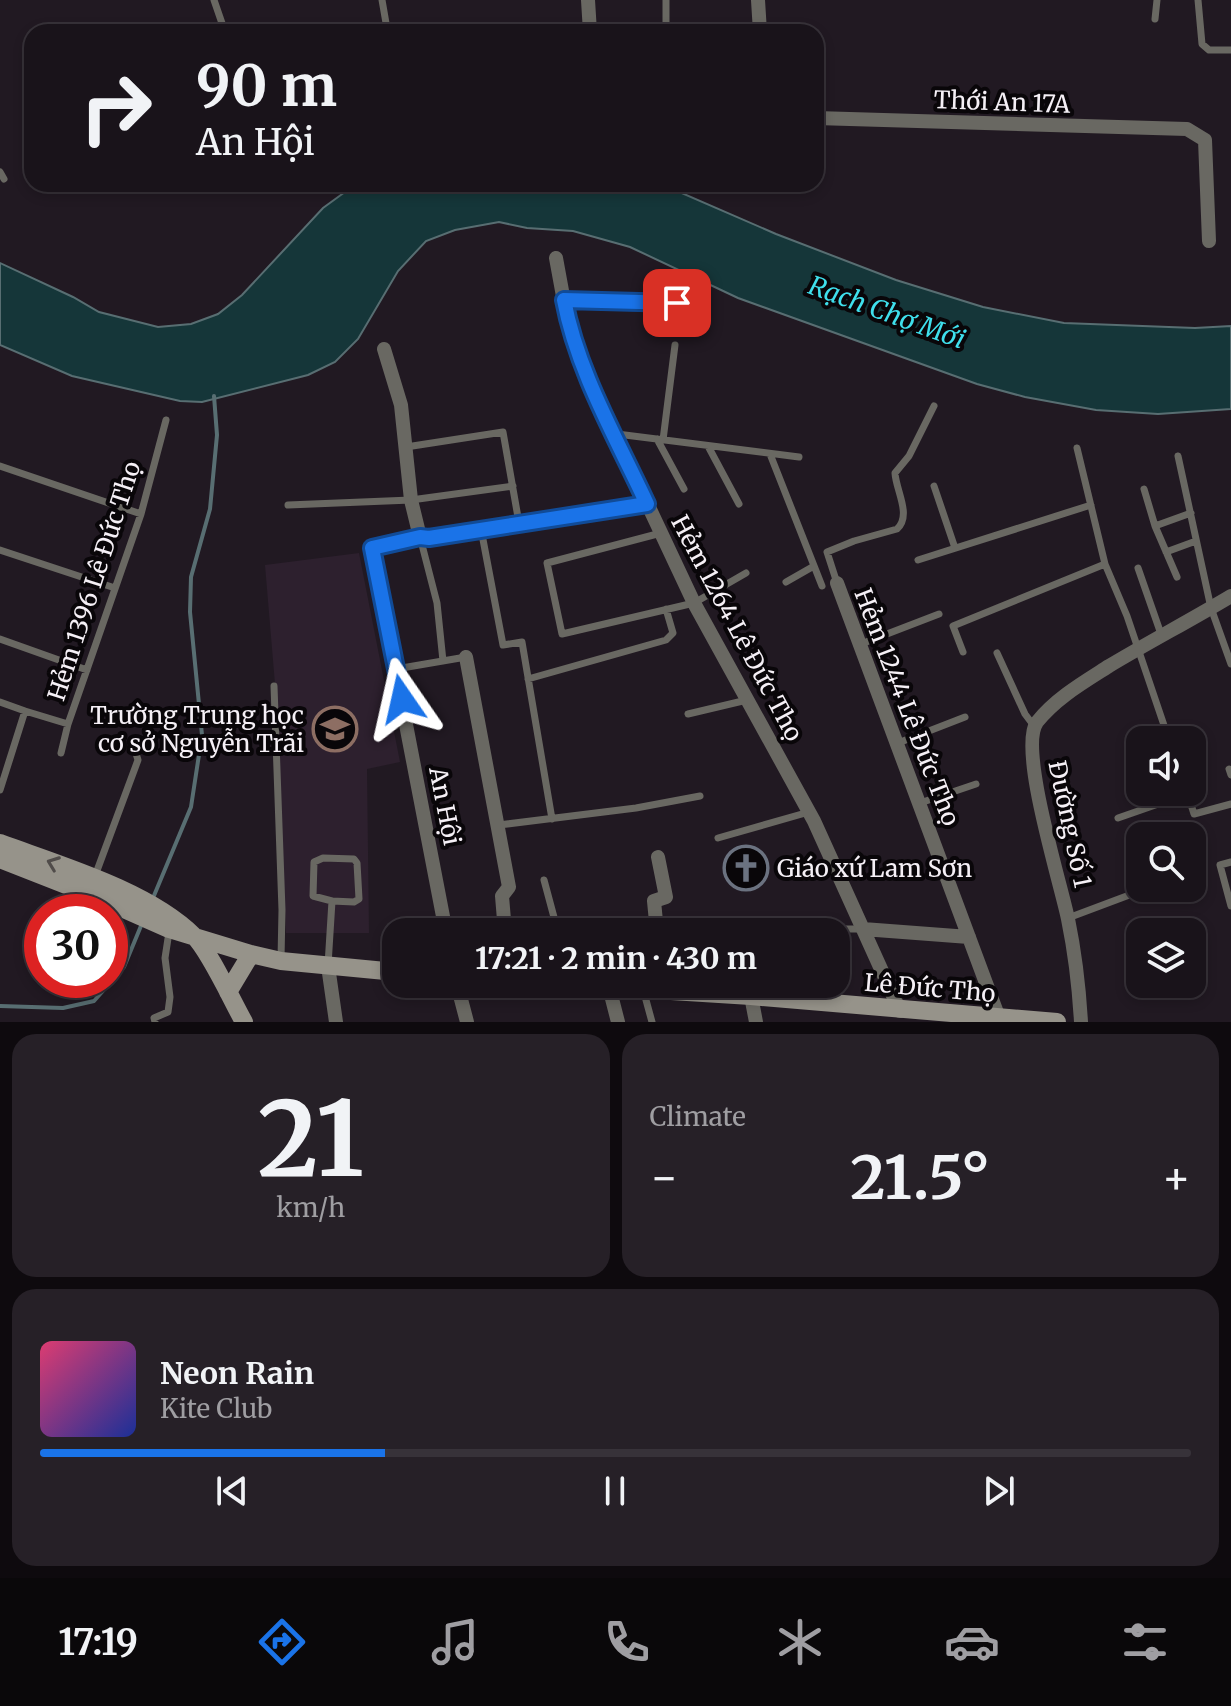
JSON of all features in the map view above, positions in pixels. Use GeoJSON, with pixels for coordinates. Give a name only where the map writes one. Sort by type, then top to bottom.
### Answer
{"type":"FeatureCollection","features":[{"type":"Feature","properties":{"kind":"main road"},"geometry":{"type":"LineString","coordinates":[[0,843],[99,886],[197,938],[281,961],[382,971]]}},
{"type":"Feature","properties":{"kind":"main road"},"geometry":{"type":"LineString","coordinates":[[0,859],[99,886]]}},
{"type":"Feature","properties":{"kind":"main road"},"geometry":{"type":"LineString","coordinates":[[197,938],[244,1022]]}},
{"type":"Feature","properties":{"kind":"main road"},"geometry":{"type":"LineString","coordinates":[[222,945],[228,992]]}},
{"type":"Feature","properties":{"kind":"main road"},"geometry":{"type":"LineString","coordinates":[[228,992],[251,954]]}},
{"type":"Feature","properties":{"kind":"main road","name":"Lê Đức Thọ"},"geometry":{"type":"LineString","coordinates":[[808,998],[900,1011],[1057,1022]]}},
{"type":"Feature","properties":{"kind":"street"},"geometry":{"type":"LineString","coordinates":[[588,0],[590,24]]}},
{"type":"Feature","properties":{"kind":"street"},"geometry":{"type":"LineString","coordinates":[[758,0],[760,24]]}},
{"type":"Feature","properties":{"kind":"street","name":"Thới An 17A"},"geometry":{"type":"LineString","coordinates":[[824,118],[1187,129],[1205,140],[1209,241]]}},
{"type":"Feature","properties":{"kind":"street","name":"Hẻm 1264 Lê Đức Thọ"},"geometry":{"type":"LineString","coordinates":[[556,258],[567,318],[593,388],[694,603],[809,812],[900,1011]]}},
{"type":"Feature","properties":{"kind":"street"},"geometry":{"type":"LineString","coordinates":[[384,349],[401,405],[411,500],[420,537]]}},
{"type":"Feature","properties":{"kind":"street","name":"An Hội"},"geometry":{"type":"LineString","coordinates":[[420,537],[372,548],[443,918]]}},
{"type":"Feature","properties":{"kind":"street","name":"Hẻm 1244 Lê Đức Thọ"},"geometry":{"type":"LineString","coordinates":[[830,585],[861,644],[999,1018]]}},
{"type":"Feature","properties":{"kind":"street"},"geometry":{"type":"LineString","coordinates":[[1034,726],[1056,702],[1161,634],[1231,596]]}},
{"type":"Feature","properties":{"kind":"street"},"geometry":{"type":"LineString","coordinates":[[466,657],[509,887],[502,896],[504,918]]}},
{"type":"Feature","properties":{"kind":"street","name":"Đường Số 1"},"geometry":{"type":"LineString","coordinates":[[1034,726],[1032,759],[1041,810],[1068,918],[1081,1022]]}},
{"type":"Feature","properties":{"kind":"street"},"geometry":{"type":"LineString","coordinates":[[656,918],[654,901],[666,897],[658,857]]}},
{"type":"Feature","properties":{"kind":"street"},"geometry":{"type":"LineString","coordinates":[[863,929],[969,937]]}},
{"type":"Feature","properties":{"kind":"street"},"geometry":{"type":"LineString","coordinates":[[328,966],[336,1022]]}},
{"type":"Feature","properties":{"kind":"street"},"geometry":{"type":"LineString","coordinates":[[461,998],[467,1022]]}},
{"type":"Feature","properties":{"kind":"street"},"geometry":{"type":"LineString","coordinates":[[607,998],[618,1022]]}},
{"type":"Feature","properties":{"kind":"street"},"geometry":{"type":"LineString","coordinates":[[753,998],[756,1022]]}},
{"type":"Feature","properties":{"kind":"lane"},"geometry":{"type":"LineString","coordinates":[[214,0],[222,24]]}},
{"type":"Feature","properties":{"kind":"lane"},"geometry":{"type":"LineString","coordinates":[[382,0],[386,23]]}},
{"type":"Feature","properties":{"kind":"lane"},"geometry":{"type":"LineString","coordinates":[[666,0],[666,24]]}},
{"type":"Feature","properties":{"kind":"lane"},"geometry":{"type":"LineString","coordinates":[[1155,19],[1157,0]]}},
{"type":"Feature","properties":{"kind":"lane"},"geometry":{"type":"LineString","coordinates":[[1198,0],[1202,44],[1209,50],[1231,50]]}},
{"type":"Feature","properties":{"kind":"lane"},"geometry":{"type":"LineString","coordinates":[[564,300],[677,303],[679,299]]}},
{"type":"Feature","properties":{"kind":"lane"},"geometry":{"type":"LineString","coordinates":[[675,345],[660,440],[684,489]]}},
{"type":"Feature","properties":{"kind":"lane"},"geometry":{"type":"LineString","coordinates":[[830,585],[827,552],[897,529],[903,524],[904,514],[895,473],[909,456],[934,406]]}},
{"type":"Feature","properties":{"kind":"lane","name":"Hẻm 1396 Lê Đức Thọ"},"geometry":{"type":"LineString","coordinates":[[0,790],[25,711],[68,724],[141,514],[166,420]]}},
{"type":"Feature","properties":{"kind":"lane"},"geometry":{"type":"LineString","coordinates":[[406,447],[503,432],[519,523]]}},
{"type":"Feature","properties":{"kind":"lane"},"geometry":{"type":"LineString","coordinates":[[615,434],[799,457]]}},
{"type":"Feature","properties":{"kind":"lane"},"geometry":{"type":"LineString","coordinates":[[708,446],[739,504]]}},
{"type":"Feature","properties":{"kind":"lane"},"geometry":{"type":"LineString","coordinates":[[1077,448],[1105,564],[1164,726]]}},
{"type":"Feature","properties":{"kind":"lane"},"geometry":{"type":"LineString","coordinates":[[770,454],[814,566],[830,585]]}},
{"type":"Feature","properties":{"kind":"lane"},"geometry":{"type":"LineString","coordinates":[[1178,456],[1211,608],[1231,664]]}},
{"type":"Feature","properties":{"kind":"lane"},"geometry":{"type":"LineString","coordinates":[[0,466],[141,514]]}},
{"type":"Feature","properties":{"kind":"lane"},"geometry":{"type":"LineString","coordinates":[[288,505],[411,500],[513,486]]}},
{"type":"Feature","properties":{"kind":"lane"},"geometry":{"type":"LineString","coordinates":[[934,486],[955,548]]}},
{"type":"Feature","properties":{"kind":"lane"},"geometry":{"type":"LineString","coordinates":[[1144,489],[1155,526],[1177,577]]}},
{"type":"Feature","properties":{"kind":"lane"},"geometry":{"type":"LineString","coordinates":[[443,661],[437,603],[420,537],[647,504]]}},
{"type":"Feature","properties":{"kind":"lane"},"geometry":{"type":"LineString","coordinates":[[918,560],[1091,505]]}},
{"type":"Feature","properties":{"kind":"lane"},"geometry":{"type":"LineString","coordinates":[[1155,526],[1191,513]]}},
{"type":"Feature","properties":{"kind":"lane"},"geometry":{"type":"LineString","coordinates":[[481,529],[503,645],[522,642],[552,819]]}},
{"type":"Feature","properties":{"kind":"lane"},"geometry":{"type":"LineString","coordinates":[[661,533],[547,563],[562,634],[694,603],[746,573]]}},
{"type":"Feature","properties":{"kind":"lane"},"geometry":{"type":"LineString","coordinates":[[1166,552],[1196,541]]}},
{"type":"Feature","properties":{"kind":"lane"},"geometry":{"type":"LineString","coordinates":[[0,550],[115,588]]}},
{"type":"Feature","properties":{"kind":"lane"},"geometry":{"type":"LineString","coordinates":[[963,652],[953,626],[1105,564]]}},
{"type":"Feature","properties":{"kind":"lane"},"geometry":{"type":"LineString","coordinates":[[786,582],[814,566]]}},
{"type":"Feature","properties":{"kind":"lane"},"geometry":{"type":"LineString","coordinates":[[1138,568],[1161,634]]}},
{"type":"Feature","properties":{"kind":"lane"},"geometry":{"type":"LineString","coordinates":[[528,679],[666,640],[673,633],[666,609]]}},
{"type":"Feature","properties":{"kind":"lane"},"geometry":{"type":"LineString","coordinates":[[861,644],[939,614]]}},
{"type":"Feature","properties":{"kind":"lane"},"geometry":{"type":"LineString","coordinates":[[0,639],[87,670]]}},
{"type":"Feature","properties":{"kind":"lane"},"geometry":{"type":"LineString","coordinates":[[997,653],[1025,714],[1034,726]]}},
{"type":"Feature","properties":{"kind":"lane"},"geometry":{"type":"LineString","coordinates":[[396,669],[466,657]]}},
{"type":"Feature","properties":{"kind":"lane"},"geometry":{"type":"LineString","coordinates":[[274,686],[281,961]]}},
{"type":"Feature","properties":{"kind":"lane"},"geometry":{"type":"LineString","coordinates":[[688,714],[747,700]]}},
{"type":"Feature","properties":{"kind":"lane"},"geometry":{"type":"LineString","coordinates":[[0,702],[25,711]]}},
{"type":"Feature","properties":{"kind":"lane"},"geometry":{"type":"LineString","coordinates":[[898,743],[965,717]]}},
{"type":"Feature","properties":{"kind":"lane"},"geometry":{"type":"LineString","coordinates":[[61,753],[68,724]]}},
{"type":"Feature","properties":{"kind":"lane"},"geometry":{"type":"LineString","coordinates":[[99,886],[138,760],[134,747]]}},
{"type":"Feature","properties":{"kind":"lane"},"geometry":{"type":"LineString","coordinates":[[920,803],[976,784]]}},
{"type":"Feature","properties":{"kind":"lane"},"geometry":{"type":"LineString","coordinates":[[499,825],[700,796]]}},
{"type":"Feature","properties":{"kind":"lane"},"geometry":{"type":"LineString","coordinates":[[1191,806],[1194,814],[1231,804]]}},
{"type":"Feature","properties":{"kind":"lane"},"geometry":{"type":"LineString","coordinates":[[1118,818],[1151,806]]}},
{"type":"Feature","properties":{"kind":"lane"},"geometry":{"type":"LineString","coordinates":[[718,838],[809,812]]}},
{"type":"Feature","properties":{"kind":"lane"},"geometry":{"type":"LineString","coordinates":[[323,858],[354,859],[357,863],[359,899],[354,902],[332,901],[313,896],[314,862],[323,858]]}},
{"type":"Feature","properties":{"kind":"lane"},"geometry":{"type":"LineString","coordinates":[[1231,862],[1220,865],[1231,906]]}},
{"type":"Feature","properties":{"kind":"lane"},"geometry":{"type":"LineString","coordinates":[[544,880],[554,918]]}},
{"type":"Feature","properties":{"kind":"lane"},"geometry":{"type":"LineString","coordinates":[[1068,918],[1126,896]]}},
{"type":"Feature","properties":{"kind":"lane"},"geometry":{"type":"LineString","coordinates":[[328,966],[332,901]]}},
{"type":"Feature","properties":{"kind":"lane"},"geometry":{"type":"LineString","coordinates":[[155,1022],[154,1018],[168,1012],[170,997],[161,921]]}},
{"type":"Feature","properties":{"kind":"lane"},"geometry":{"type":"LineString","coordinates":[[850,929],[863,929]]}},
{"type":"Feature","properties":{"kind":"lane"},"geometry":{"type":"LineString","coordinates":[[645,998],[652,1022]]}},
{"type":"Feature","properties":{"kind":"shaded area","name":"Trường Trung học cơ sở Nguyễn Trãi"},"geometry":{"type":"Polygon","coordinates":[[[359,553],[400,762],[367,769],[369,933],[286,933],[276,696],[265,565],[359,553]]]}},
{"type":"Feature","properties":{"kind":"water","name":"Rạch Chợ Mới"},"geometry":{"type":"Polygon","coordinates":[[[345,192],[679,192],[776,234],[896,280],[983,307],[1064,323],[1195,328],[1231,326],[1231,409],[1158,414],[1096,410],[1025,397],[977,384],[738,298],[630,247],[573,231],[527,228],[499,222],[455,230],[426,241],[398,271],[358,339],[335,362],[308,375],[202,402],[180,401],[72,376],[0,345],[0,263],[99,312],[158,327],[191,324],[218,314],[242,295],[323,208],[345,192]]]}},
{"type":"Feature","properties":{"kind":"waterway"},"geometry":{"type":"LineString","coordinates":[[153,898],[191,807],[202,735],[190,612],[191,577],[210,509],[217,435],[214,396]]}},
{"type":"Feature","properties":{"kind":"waterway"},"geometry":{"type":"LineString","coordinates":[[0,1006],[63,1008],[94,1001],[124,967],[143,921]]}},
{"type":"Feature","properties":{"kind":"place","name":"Trường Trung học cơ sở Nguyễn Trãi"},"geometry":{"type":"Point","coordinates":[335,729]}},
{"type":"Feature","properties":{"kind":"place","name":"Giáo xứ Lam Sơn"},"geometry":{"type":"Point","coordinates":[746,868]}},
{"type":"Feature","properties":{"kind":"route"},"geometry":{"type":"LineString","coordinates":[[402,699],[372,548],[420,537],[647,504],[593,388],[567,318],[564,300],[677,303]]}}]}
